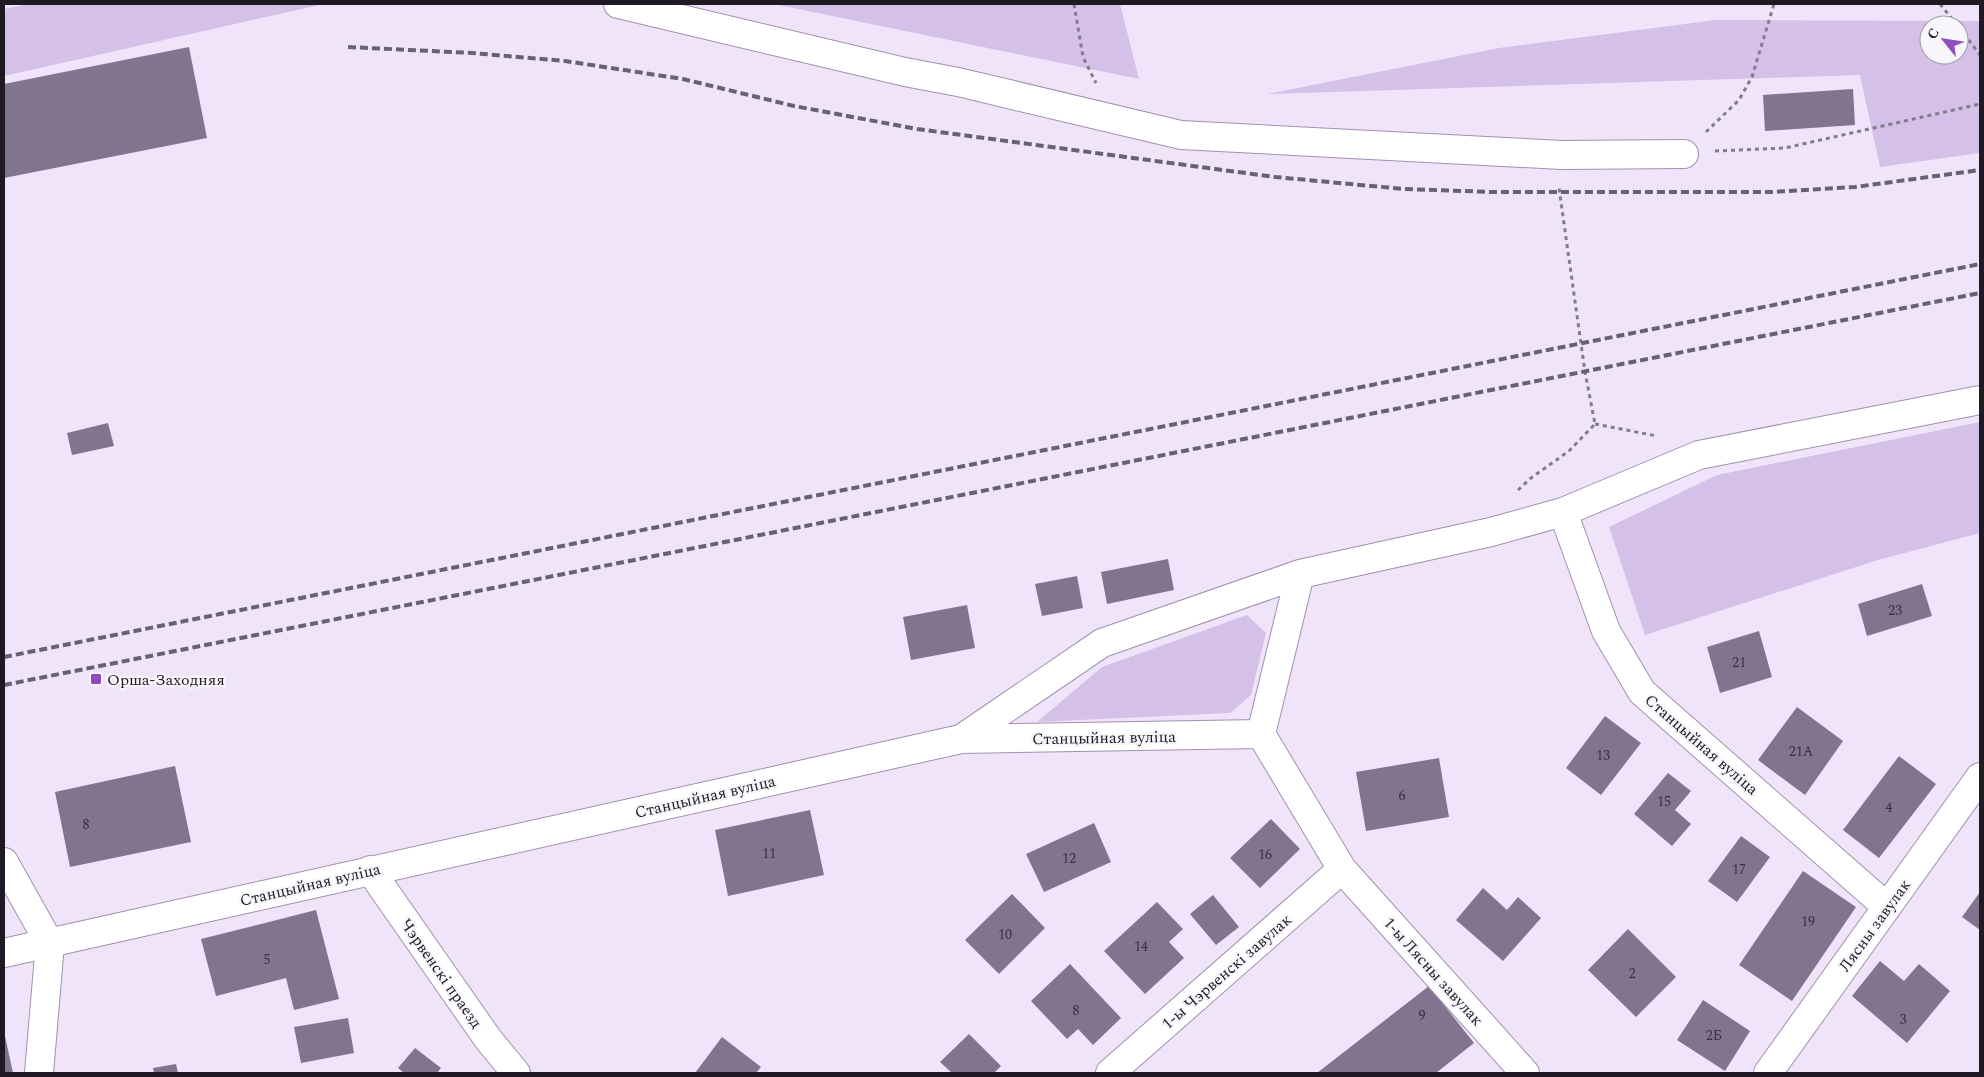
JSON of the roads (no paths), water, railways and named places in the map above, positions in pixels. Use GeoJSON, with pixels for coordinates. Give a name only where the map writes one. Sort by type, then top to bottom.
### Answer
{"type":"FeatureCollection","features":[{"type":"Feature","properties":{"kind":"street"},"geometry":{"type":"LineString","coordinates":[[618,4],[1182,135],[1562,155],[1684,154]]}},
{"type":"Feature","properties":{"kind":"street"},"geometry":{"type":"LineString","coordinates":[[962,739],[1102,643],[1300,574],[1491,532],[1563,512],[1699,455],[1980,400]]}},
{"type":"Feature","properties":{"kind":"street","name":"Станцыйная вуліца"},"geometry":{"type":"LineString","coordinates":[[1563,512],[1606,631],[1642,692],[1887,907]]}},
{"type":"Feature","properties":{"kind":"street"},"geometry":{"type":"LineString","coordinates":[[1300,574],[1261,734],[1342,869]]}},
{"type":"Feature","properties":{"kind":"street","name":"Станцыйная вуліца"},"geometry":{"type":"LineString","coordinates":[[4,953],[962,739],[1261,734]]}},
{"type":"Feature","properties":{"kind":"street","name":"Лясны завулак"},"geometry":{"type":"LineString","coordinates":[[1768,1073],[1980,776]]}},
{"type":"Feature","properties":{"kind":"street"},"geometry":{"type":"LineString","coordinates":[[4,862],[50,944],[38,1073]]}},
{"type":"Feature","properties":{"kind":"street","name":"1-ы Чэрвенскі завулак"},"geometry":{"type":"LineString","coordinates":[[1110,1073],[1342,869]]}},
{"type":"Feature","properties":{"kind":"street","name":"1-ы Лясны завулак"},"geometry":{"type":"LineString","coordinates":[[1342,869],[1525,1073]]}},
{"type":"Feature","properties":{"kind":"street","name":"Чэрвенскі праезд"},"geometry":{"type":"LineString","coordinates":[[370,870],[488,1039],[516,1073]]}},
{"type":"Feature","properties":{"kind":"railway"},"geometry":{"type":"LineString","coordinates":[[348,47],[472,53],[565,61],[683,79],[794,106],[917,129],[1275,177],[1404,189],[1492,192],[1771,192],[1855,187],[1980,170]]}},
{"type":"Feature","properties":{"kind":"railway"},"geometry":{"type":"LineString","coordinates":[[4,657],[1980,264]]}},
{"type":"Feature","properties":{"kind":"railway"},"geometry":{"type":"LineString","coordinates":[[4,685],[1980,293]]}},
{"type":"Feature","properties":{"kind":"place","name":"Орша-Заходняя"},"geometry":{"type":"Point","coordinates":[96,679]}}]}
